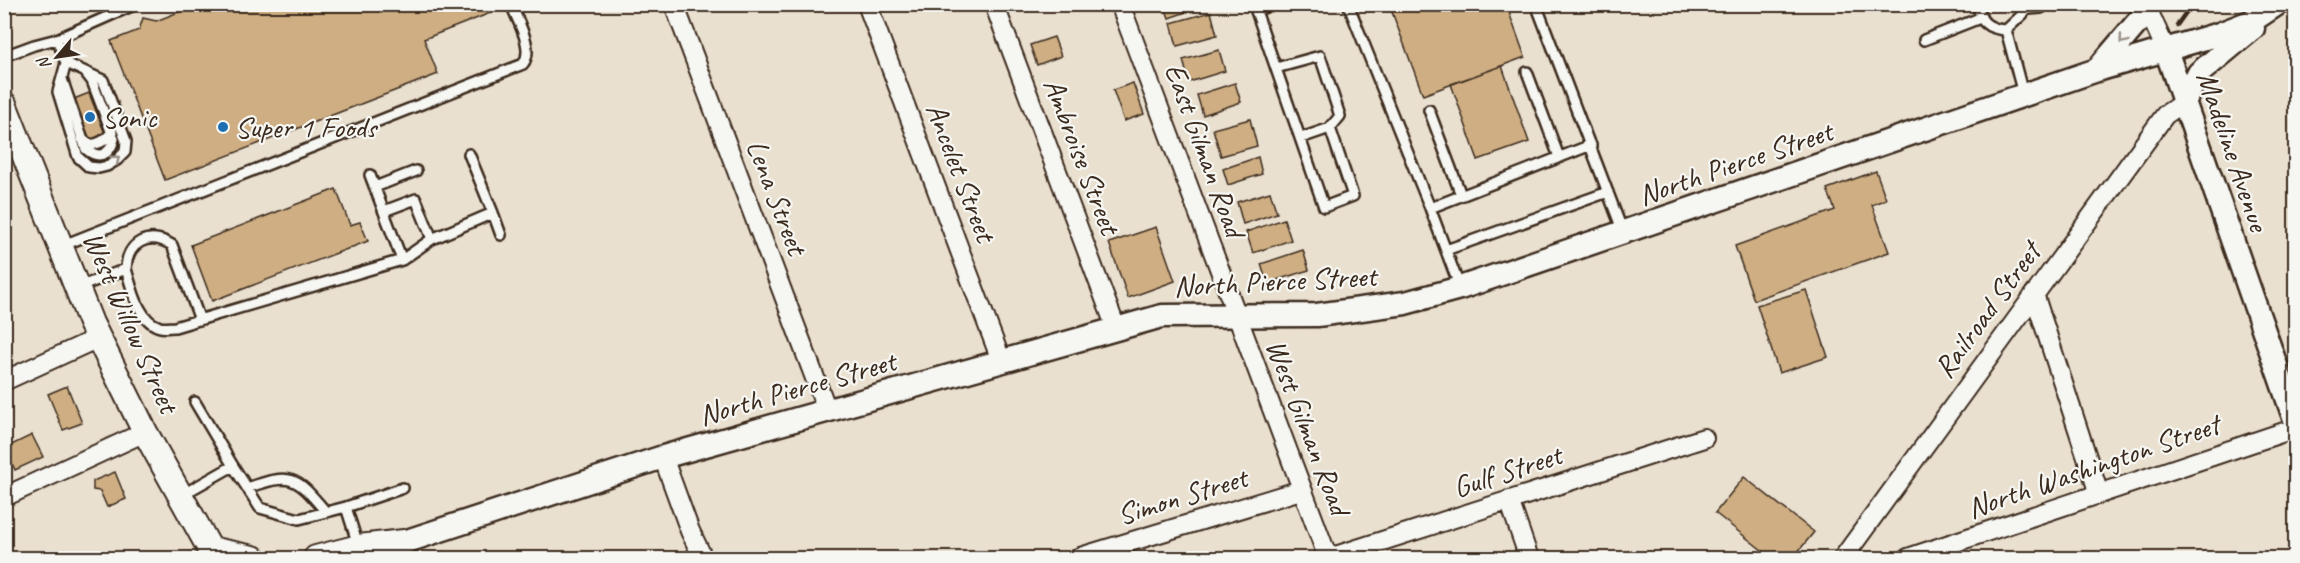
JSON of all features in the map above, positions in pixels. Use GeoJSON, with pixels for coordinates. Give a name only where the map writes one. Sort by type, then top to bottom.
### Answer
{"type":"FeatureCollection","features":[{"type":"Feature","properties":{"kind":"main road","name":"West Willow Street"},"geometry":{"type":"LineString","coordinates":[[4,104],[98,338],[145,432],[212,554]]}},
{"type":"Feature","properties":{"kind":"main road"},"geometry":{"type":"LineString","coordinates":[[316,558],[365,553],[405,542]]}},
{"type":"Feature","properties":{"kind":"main road"},"geometry":{"type":"LineString","coordinates":[[212,554],[253,558]]}},
{"type":"Feature","properties":{"kind":"street","name":"Lena Street"},"geometry":{"type":"LineString","coordinates":[[674,4],[827,410]]}},
{"type":"Feature","properties":{"kind":"street","name":"Ancelet Street"},"geometry":{"type":"LineString","coordinates":[[867,4],[1001,360]]}},
{"type":"Feature","properties":{"kind":"street","name":"Ambroise Street"},"geometry":{"type":"LineString","coordinates":[[994,4],[1116,328]]}},
{"type":"Feature","properties":{"kind":"street","name":"East Gilman Road"},"geometry":{"type":"LineString","coordinates":[[1120,4],[1175,147],[1235,315]]}},
{"type":"Feature","properties":{"kind":"street","name":"Madeline Avenue"},"geometry":{"type":"LineString","coordinates":[[2150,7],[2295,423]]}},
{"type":"Feature","properties":{"kind":"street"},"geometry":{"type":"LineString","coordinates":[[2097,70],[2150,7]]}},
{"type":"Feature","properties":{"kind":"street","name":"North Pierce Street"},"geometry":{"type":"LineString","coordinates":[[405,542],[663,458],[1116,328],[1175,314],[1317,315],[1360,311],[1405,303],[1460,288],[2097,70],[2218,34],[2250,22],[2272,8]]}},
{"type":"Feature","properties":{"kind":"street"},"geometry":{"type":"LineString","coordinates":[[2184,102],[2199,73],[2246,35],[2272,8]]}},
{"type":"Feature","properties":{"kind":"street","name":"Railroad Street"},"geometry":{"type":"LineString","coordinates":[[1843,558],[2165,115],[2184,102]]}},
{"type":"Feature","properties":{"kind":"street"},"geometry":{"type":"LineString","coordinates":[[2034,294],[2099,494]]}},
{"type":"Feature","properties":{"kind":"street","name":"West Gilman Road"},"geometry":{"type":"LineString","coordinates":[[1235,315],[1328,558]]}},
{"type":"Feature","properties":{"kind":"street"},"geometry":{"type":"LineString","coordinates":[[4,381],[98,338]]}},
{"type":"Feature","properties":{"kind":"street","name":"North Washington Street"},"geometry":{"type":"LineString","coordinates":[[1908,558],[2295,428]]}},
{"type":"Feature","properties":{"kind":"street"},"geometry":{"type":"LineString","coordinates":[[4,497],[145,432]]}},
{"type":"Feature","properties":{"kind":"street","name":"Gulf Street"},"geometry":{"type":"LineString","coordinates":[[1328,558],[1704,438]]}},
{"type":"Feature","properties":{"kind":"street"},"geometry":{"type":"LineString","coordinates":[[663,458],[690,531],[703,558]]}},
{"type":"Feature","properties":{"kind":"street","name":"Simon Street"},"geometry":{"type":"LineString","coordinates":[[1080,558],[1301,489]]}},
{"type":"Feature","properties":{"kind":"street"},"geometry":{"type":"LineString","coordinates":[[1509,500],[1529,558]]}},
{"type":"Feature","properties":{"kind":"lane"},"geometry":{"type":"LineString","coordinates":[[4,56],[57,39],[136,4]]}},
{"type":"Feature","properties":{"kind":"lane"},"geometry":{"type":"LineString","coordinates":[[61,246],[524,64],[528,50],[511,4]]}},
{"type":"Feature","properties":{"kind":"lane"},"geometry":{"type":"LineString","coordinates":[[1272,4],[1255,8],[1324,207],[1353,196],[1330,128]]}},
{"type":"Feature","properties":{"kind":"lane"},"geometry":{"type":"LineString","coordinates":[[1348,4],[1460,288]]}},
{"type":"Feature","properties":{"kind":"lane"},"geometry":{"type":"LineString","coordinates":[[1536,4],[1623,232]]}},
{"type":"Feature","properties":{"kind":"lane"},"geometry":{"type":"LineString","coordinates":[[1979,4],[1980,18],[1989,27],[2006,30]]}},
{"type":"Feature","properties":{"kind":"lane"},"geometry":{"type":"LineString","coordinates":[[2006,30],[2025,8],[2041,8],[2046,4]]}},
{"type":"Feature","properties":{"kind":"lane"},"geometry":{"type":"LineString","coordinates":[[1924,40],[1980,18]]}},
{"type":"Feature","properties":{"kind":"lane"},"geometry":{"type":"LineString","coordinates":[[2006,30],[2023,96]]}},
{"type":"Feature","properties":{"kind":"lane"},"geometry":{"type":"LineString","coordinates":[[57,39],[66,63],[58,92],[78,157],[89,167],[107,166],[124,152],[126,141],[103,80],[66,63]]}},
{"type":"Feature","properties":{"kind":"lane"},"geometry":{"type":"LineString","coordinates":[[1276,68],[1320,56],[1340,116],[1330,128],[1300,138]]}},
{"type":"Feature","properties":{"kind":"lane"},"geometry":{"type":"LineString","coordinates":[[62,77],[86,149],[99,156],[107,154],[112,148],[114,139],[112,131],[92,81],[83,69]]}},
{"type":"Feature","properties":{"kind":"lane"},"geometry":{"type":"LineString","coordinates":[[1527,72],[1559,157]]}},
{"type":"Feature","properties":{"kind":"lane"},"geometry":{"type":"LineString","coordinates":[[1429,110],[1461,195]]}},
{"type":"Feature","properties":{"kind":"lane"},"geometry":{"type":"LineString","coordinates":[[1430,208],[1591,146]]}},
{"type":"Feature","properties":{"kind":"lane"},"geometry":{"type":"LineString","coordinates":[[469,154],[501,235]]}},
{"type":"Feature","properties":{"kind":"lane"},"geometry":{"type":"LineString","coordinates":[[375,187],[416,171]]}},
{"type":"Feature","properties":{"kind":"lane"},"geometry":{"type":"LineString","coordinates":[[370,175],[402,260]]}},
{"type":"Feature","properties":{"kind":"lane"},"geometry":{"type":"LineString","coordinates":[[1446,250],[1608,192]]}},
{"type":"Feature","properties":{"kind":"lane"},"geometry":{"type":"LineString","coordinates":[[384,211],[416,199],[432,239]]}},
{"type":"Feature","properties":{"kind":"lane"},"geometry":{"type":"LineString","coordinates":[[200,320],[172,245],[154,238],[136,244],[126,259],[126,269],[141,310],[149,322],[161,327],[175,327],[200,320],[402,260],[432,239],[492,213]]}},
{"type":"Feature","properties":{"kind":"lane"},"geometry":{"type":"LineString","coordinates":[[77,288],[126,269]]}},
{"type":"Feature","properties":{"kind":"lane"},"geometry":{"type":"LineString","coordinates":[[195,402],[260,508],[299,519],[346,507],[403,488]]}},
{"type":"Feature","properties":{"kind":"lane"},"geometry":{"type":"LineString","coordinates":[[180,496],[233,466]]}},
{"type":"Feature","properties":{"kind":"lane"},"geometry":{"type":"LineString","coordinates":[[248,488],[282,478],[303,486],[326,512]]}},
{"type":"Feature","properties":{"kind":"lane"},"geometry":{"type":"LineString","coordinates":[[346,507],[365,553]]}},
{"type":"Feature","properties":{"kind":"building","name":"Super 1 Foods"},"geometry":{"type":"Polygon","coordinates":[[[199,4],[490,4],[493,12],[424,39],[438,74],[165,180],[111,41],[139,30],[143,18],[156,21],[199,4]]]}},
{"type":"Feature","properties":{"kind":"building"},"geometry":{"type":"Polygon","coordinates":[[[1164,4],[1202,4],[1203,6],[1169,18],[1164,4]]]}},
{"type":"Feature","properties":{"kind":"building"},"geometry":{"type":"Polygon","coordinates":[[[1389,4],[1506,4],[1525,57],[1423,95],[1389,4]]]}},
{"type":"Feature","properties":{"kind":"building"},"geometry":{"type":"Polygon","coordinates":[[[1211,12],[1217,35],[1177,46],[1171,23],[1211,12]]]}},
{"type":"Feature","properties":{"kind":"building"},"geometry":{"type":"Polygon","coordinates":[[[1054,37],[1061,56],[1037,65],[1030,45],[1054,37]]]}},
{"type":"Feature","properties":{"kind":"building"},"geometry":{"type":"Polygon","coordinates":[[[1219,50],[1225,71],[1189,82],[1183,60],[1219,50]]]}},
{"type":"Feature","properties":{"kind":"building"},"geometry":{"type":"Polygon","coordinates":[[[1502,66],[1529,142],[1478,160],[1451,84],[1502,66]]]}},
{"type":"Feature","properties":{"kind":"building"},"geometry":{"type":"Polygon","coordinates":[[[1133,83],[1144,114],[1124,121],[1113,90],[1133,83]]]}},
{"type":"Feature","properties":{"kind":"building"},"geometry":{"type":"Polygon","coordinates":[[[1235,83],[1241,102],[1203,115],[1197,95],[1235,83]]]}},
{"type":"Feature","properties":{"kind":"building","name":"Sonic"},"geometry":{"type":"Polygon","coordinates":[[[89,93],[106,136],[91,142],[74,99],[89,93]]]}},
{"type":"Feature","properties":{"kind":"building"},"geometry":{"type":"Polygon","coordinates":[[[1250,119],[1257,146],[1221,156],[1213,129],[1250,119]]]}},
{"type":"Feature","properties":{"kind":"building"},"geometry":{"type":"Polygon","coordinates":[[[1258,157],[1262,174],[1228,185],[1223,169],[1258,157]]]}},
{"type":"Feature","properties":{"kind":"building"},"geometry":{"type":"Polygon","coordinates":[[[1876,171],[1886,199],[1872,205],[1889,252],[1754,300],[1735,246],[1835,210],[1827,189],[1876,171]]]}},
{"type":"Feature","properties":{"kind":"building"},"geometry":{"type":"Polygon","coordinates":[[[336,189],[350,225],[360,222],[368,241],[212,301],[191,245],[336,189]]]}},
{"type":"Feature","properties":{"kind":"building"},"geometry":{"type":"Polygon","coordinates":[[[1270,192],[1277,213],[1243,224],[1237,202],[1270,192]]]}},
{"type":"Feature","properties":{"kind":"building"},"geometry":{"type":"Polygon","coordinates":[[[1284,219],[1291,240],[1253,253],[1246,232],[1284,219]]]}},
{"type":"Feature","properties":{"kind":"building"},"geometry":{"type":"Polygon","coordinates":[[[1156,227],[1175,281],[1128,298],[1109,243],[1156,227]]]}},
{"type":"Feature","properties":{"kind":"building"},"geometry":{"type":"Polygon","coordinates":[[[1303,250],[1309,270],[1267,283],[1261,264],[1303,250]]]}},
{"type":"Feature","properties":{"kind":"building"},"geometry":{"type":"Polygon","coordinates":[[[1806,290],[1828,357],[1779,373],[1757,305],[1806,290]]]}},
{"type":"Feature","properties":{"kind":"building"},"geometry":{"type":"Polygon","coordinates":[[[67,386],[82,423],[63,430],[48,394],[67,386]]]}},
{"type":"Feature","properties":{"kind":"building"},"geometry":{"type":"Polygon","coordinates":[[[32,435],[43,457],[15,470],[5,448],[32,435]]]}},
{"type":"Feature","properties":{"kind":"building"},"geometry":{"type":"Polygon","coordinates":[[[115,472],[126,499],[107,507],[100,491],[93,490],[93,481],[115,472]]]}},
{"type":"Feature","properties":{"kind":"building"},"geometry":{"type":"Polygon","coordinates":[[[1744,477],[1814,532],[1793,558],[1772,558],[1715,513],[1744,477]]]}},
{"type":"Feature","properties":{"kind":"railway"},"geometry":{"type":"LineString","coordinates":[[2177,25],[2192,4]]}},
{"type":"Feature","properties":{"kind":"place","name":"Sonic"},"geometry":{"type":"Point","coordinates":[90,117]}},
{"type":"Feature","properties":{"kind":"place","name":"Super 1 Foods"},"geometry":{"type":"Point","coordinates":[223,127]}}]}
